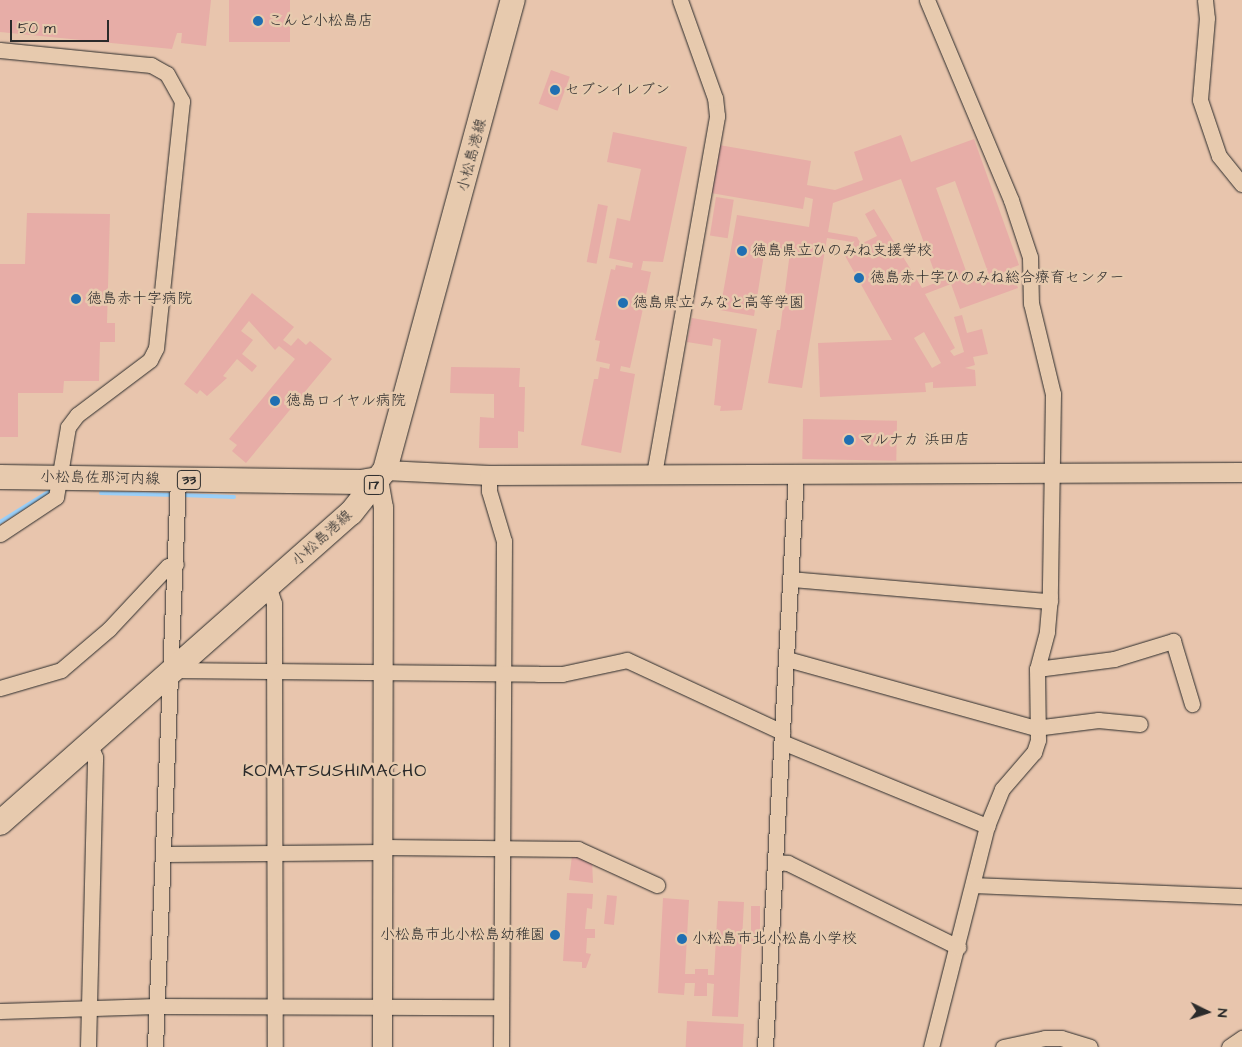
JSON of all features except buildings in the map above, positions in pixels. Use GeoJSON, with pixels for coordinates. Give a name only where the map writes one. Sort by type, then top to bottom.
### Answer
{"type":"FeatureCollection","features":[{"type":"Feature","properties":{"kind":"main road","name":"小松島港線"},"geometry":{"type":"LineString","coordinates":[[0,823],[351,513],[382,474],[513,0]]}},
{"type":"Feature","properties":{"kind":"main road","name":"小松島佐那河内線"},"geometry":{"type":"LineString","coordinates":[[0,477],[61,477],[178,490],[361,482],[382,474]]}},
{"type":"Feature","properties":{"kind":"street"},"geometry":{"type":"LineString","coordinates":[[654,474],[717,116],[715,98],[680,0]]}},
{"type":"Feature","properties":{"kind":"street"},"geometry":{"type":"LineString","coordinates":[[927,0],[1011,200],[1030,257],[1031,303],[1053,394],[1050,601],[1037,669],[1039,729],[1034,752],[1002,789],[987,826],[974,885],[931,1047]]}},
{"type":"Feature","properties":{"kind":"street"},"geometry":{"type":"LineString","coordinates":[[1204,0],[1207,18],[1200,100],[1219,156],[1242,184]]}},
{"type":"Feature","properties":{"kind":"street"},"geometry":{"type":"LineString","coordinates":[[0,50],[151,66],[167,74],[182,101],[156,348],[150,360],[77,415],[68,427],[61,477],[56,497],[0,534]]}},
{"type":"Feature","properties":{"kind":"street"},"geometry":{"type":"LineString","coordinates":[[765,1047],[796,472]]}},
{"type":"Feature","properties":{"kind":"street"},"geometry":{"type":"LineString","coordinates":[[382,1047],[382,474],[1242,472]]}},
{"type":"Feature","properties":{"kind":"street"},"geometry":{"type":"LineString","coordinates":[[489,475],[489,491],[504,541],[501,673],[501,1047]]}},
{"type":"Feature","properties":{"kind":"street"},"geometry":{"type":"LineString","coordinates":[[155,1047],[178,490]]}},
{"type":"Feature","properties":{"kind":"street"},"geometry":{"type":"LineString","coordinates":[[0,688],[61,670],[109,629],[168,566],[176,564]]}},
{"type":"Feature","properties":{"kind":"street"},"geometry":{"type":"LineString","coordinates":[[791,579],[1050,601]]}},
{"type":"Feature","properties":{"kind":"street"},"geometry":{"type":"LineString","coordinates":[[268,585],[274,603],[275,1047]]}},
{"type":"Feature","properties":{"kind":"street"},"geometry":{"type":"LineString","coordinates":[[1037,669],[1114,659],[1173,641],[1192,704]]}},
{"type":"Feature","properties":{"kind":"street"},"geometry":{"type":"LineString","coordinates":[[787,659],[1039,729],[1098,720],[1140,724]]}},
{"type":"Feature","properties":{"kind":"street"},"geometry":{"type":"LineString","coordinates":[[171,670],[274,673],[562,674],[627,660],[782,737],[987,826]]}},
{"type":"Feature","properties":{"kind":"street"},"geometry":{"type":"LineString","coordinates":[[88,1047],[95,757],[90,745]]}},
{"type":"Feature","properties":{"kind":"street"},"geometry":{"type":"LineString","coordinates":[[164,854],[501,847],[583,850],[657,885]]}},
{"type":"Feature","properties":{"kind":"street"},"geometry":{"type":"LineString","coordinates":[[775,862],[788,863],[958,948]]}},
{"type":"Feature","properties":{"kind":"street"},"geometry":{"type":"LineString","coordinates":[[974,885],[1242,896]]}},
{"type":"Feature","properties":{"kind":"street"},"geometry":{"type":"LineString","coordinates":[[0,1012],[156,1006],[382,1004],[501,1007]]}},
{"type":"Feature","properties":{"kind":"street"},"geometry":{"type":"LineString","coordinates":[[1003,1047],[1045,1038],[1061,1038],[1090,1047]]}},
{"type":"Feature","properties":{"kind":"street"},"geometry":{"type":"LineString","coordinates":[[1229,1047],[1242,1038]]}},
{"type":"Feature","properties":{"kind":"waterway"},"geometry":{"type":"LineString","coordinates":[[0,522],[50,491]]}},
{"type":"Feature","properties":{"kind":"waterway"},"geometry":{"type":"LineString","coordinates":[[101,493],[175,495]]}},
{"type":"Feature","properties":{"kind":"waterway"},"geometry":{"type":"LineString","coordinates":[[182,495],[234,497]]}},
{"type":"Feature","properties":{"kind":"place","name":"こんど小松島店"},"geometry":{"type":"Point","coordinates":[258,21]}},
{"type":"Feature","properties":{"kind":"place","name":"セブンイレブン"},"geometry":{"type":"Point","coordinates":[555,90]}},
{"type":"Feature","properties":{"kind":"place","name":"徳島県立ひのみね支援学校"},"geometry":{"type":"Point","coordinates":[742,251]}},
{"type":"Feature","properties":{"kind":"place","name":"徳島赤十字ひのみね総合療育センター"},"geometry":{"type":"Point","coordinates":[859,278]}},
{"type":"Feature","properties":{"kind":"place","name":"徳島赤十字病院"},"geometry":{"type":"Point","coordinates":[76,299]}},
{"type":"Feature","properties":{"kind":"place","name":"徳島県立 みなと高等学園"},"geometry":{"type":"Point","coordinates":[623,303]}},
{"type":"Feature","properties":{"kind":"place","name":"徳島ロイヤル病院"},"geometry":{"type":"Point","coordinates":[275,401]}},
{"type":"Feature","properties":{"kind":"place","name":"マルナカ 浜田店"},"geometry":{"type":"Point","coordinates":[849,440]}},
{"type":"Feature","properties":{"kind":"place","name":"小松島市北小松島幼稚園"},"geometry":{"type":"Point","coordinates":[555,935]}},
{"type":"Feature","properties":{"kind":"place","name":"小松島市北小松島小学校"},"geometry":{"type":"Point","coordinates":[682,939]}},
{"type":"Feature","properties":{"kind":"district","name":"KOMATSUSHIMACHO"},"geometry":{"type":"Point","coordinates":[335,771]}}]}
